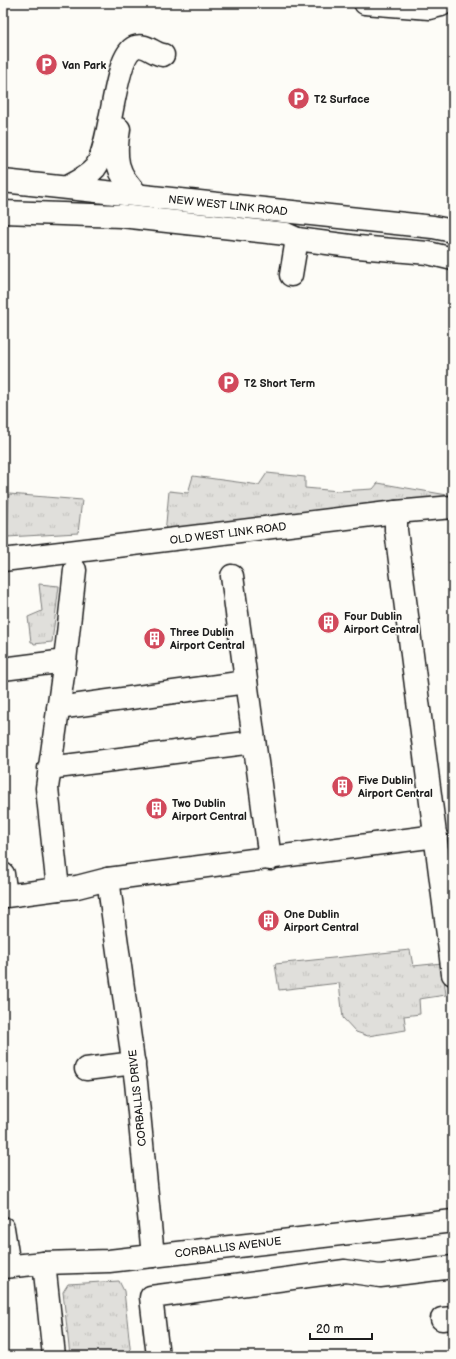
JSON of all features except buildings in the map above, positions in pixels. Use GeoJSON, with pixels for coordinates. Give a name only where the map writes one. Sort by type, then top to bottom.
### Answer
{"type":"FeatureCollection","features":[{"type":"Feature","properties":{"kind":"street"},"geometry":{"type":"LineString","coordinates":[[365,3],[429,8],[444,3]]}},
{"type":"Feature","properties":{"kind":"street"},"geometry":{"type":"LineString","coordinates":[[66,187],[80,180],[94,168],[100,160],[118,82],[127,55],[133,48],[140,46],[163,56]]}},
{"type":"Feature","properties":{"kind":"street"},"geometry":{"type":"LineString","coordinates":[[135,72],[119,128],[116,146],[116,159],[128,185],[138,195]]}},
{"type":"Feature","properties":{"kind":"street","name":"NEW WEST LINK ROAD"},"geometry":{"type":"LineString","coordinates":[[3,181],[425,226],[453,231]]}},
{"type":"Feature","properties":{"kind":"street"},"geometry":{"type":"LineString","coordinates":[[3,212],[121,216],[286,234],[297,239],[358,247],[428,253],[453,259]]}},
{"type":"Feature","properties":{"kind":"street"},"geometry":{"type":"LineString","coordinates":[[291,275],[297,239]]}},
{"type":"Feature","properties":{"kind":"street","name":"OLD WEST LINK ROAD"},"geometry":{"type":"LineString","coordinates":[[3,560],[396,512],[453,507]]}},
{"type":"Feature","properties":{"kind":"street"},"geometry":{"type":"LineString","coordinates":[[396,512],[396,530],[453,974]]}},
{"type":"Feature","properties":{"kind":"street"},"geometry":{"type":"LineString","coordinates":[[68,888],[47,788],[65,661],[75,570]]}},
{"type":"Feature","properties":{"kind":"street"},"geometry":{"type":"LineString","coordinates":[[232,576],[270,859]]}},
{"type":"Feature","properties":{"kind":"street"},"geometry":{"type":"LineString","coordinates":[[3,669],[65,661]]}},
{"type":"Feature","properties":{"kind":"street"},"geometry":{"type":"LineString","coordinates":[[58,708],[246,682]]}},
{"type":"Feature","properties":{"kind":"street"},"geometry":{"type":"LineString","coordinates":[[49,768],[254,742]]}},
{"type":"Feature","properties":{"kind":"street"},"geometry":{"type":"LineString","coordinates":[[3,874],[6,896],[68,888],[108,879],[270,859],[436,836]]}},
{"type":"Feature","properties":{"kind":"street","name":"CORBALLIS DRIVE"},"geometry":{"type":"LineString","coordinates":[[108,879],[134,1063],[153,1256]]}},
{"type":"Feature","properties":{"kind":"street"},"geometry":{"type":"LineString","coordinates":[[86,1069],[134,1063]]}},
{"type":"Feature","properties":{"kind":"street","name":"CORBALLIS AVENUE"},"geometry":{"type":"LineString","coordinates":[[6,1267],[44,1263],[110,1261],[453,1220]]}},
{"type":"Feature","properties":{"kind":"street"},"geometry":{"type":"LineString","coordinates":[[3,1228],[6,1267]]}},
{"type":"Feature","properties":{"kind":"street"},"geometry":{"type":"LineString","coordinates":[[44,1263],[54,1356]]}},
{"type":"Feature","properties":{"kind":"street"},"geometry":{"type":"LineString","coordinates":[[158,1356],[151,1297],[345,1271],[380,1276],[453,1267]]}},
{"type":"Feature","properties":{"kind":"green space"},"geometry":{"type":"Polygon","coordinates":[[[267,473],[305,477],[305,488],[339,491],[373,489],[378,483],[453,496],[453,499],[165,534],[169,491],[188,493],[193,476],[259,485],[267,473]]]}},
{"type":"Feature","properties":{"kind":"green space"},"geometry":{"type":"Polygon","coordinates":[[[9,494],[82,500],[78,533],[7,537],[9,494]]]}},
{"type":"Feature","properties":{"kind":"green space"},"geometry":{"type":"Polygon","coordinates":[[[39,584],[59,586],[52,642],[34,644],[31,642],[28,617],[42,611],[39,584]]]}},
{"type":"Feature","properties":{"kind":"green space"},"geometry":{"type":"Polygon","coordinates":[[[410,950],[413,966],[442,963],[446,995],[419,999],[420,1014],[404,1016],[406,1030],[368,1036],[356,1032],[343,1018],[339,983],[279,990],[275,964],[410,950]]]}},
{"type":"Feature","properties":{"kind":"green space"},"geometry":{"type":"Polygon","coordinates":[[[119,1281],[124,1291],[131,1356],[70,1356],[63,1292],[68,1284],[119,1281]]]}},
{"type":"Feature","properties":{"kind":"place","name":"Van Park"},"geometry":{"type":"Point","coordinates":[47,65]}},
{"type":"Feature","properties":{"kind":"place","name":"T2 Surface"},"geometry":{"type":"Point","coordinates":[299,99]}},
{"type":"Feature","properties":{"kind":"place","name":"T2 Short Term"},"geometry":{"type":"Point","coordinates":[228,383]}},
{"type":"Feature","properties":{"kind":"place","name":"Four Dublin Airport Central"},"geometry":{"type":"Point","coordinates":[329,622]}},
{"type":"Feature","properties":{"kind":"place","name":"Three Dublin Airport Central"},"geometry":{"type":"Point","coordinates":[155,638]}},
{"type":"Feature","properties":{"kind":"place","name":"Five Dublin Airport Central"},"geometry":{"type":"Point","coordinates":[343,786]}},
{"type":"Feature","properties":{"kind":"place","name":"Two Dublin Airport Central"},"geometry":{"type":"Point","coordinates":[157,809]}},
{"type":"Feature","properties":{"kind":"place","name":"One Dublin Airport Central"},"geometry":{"type":"Point","coordinates":[268,920]}}]}
